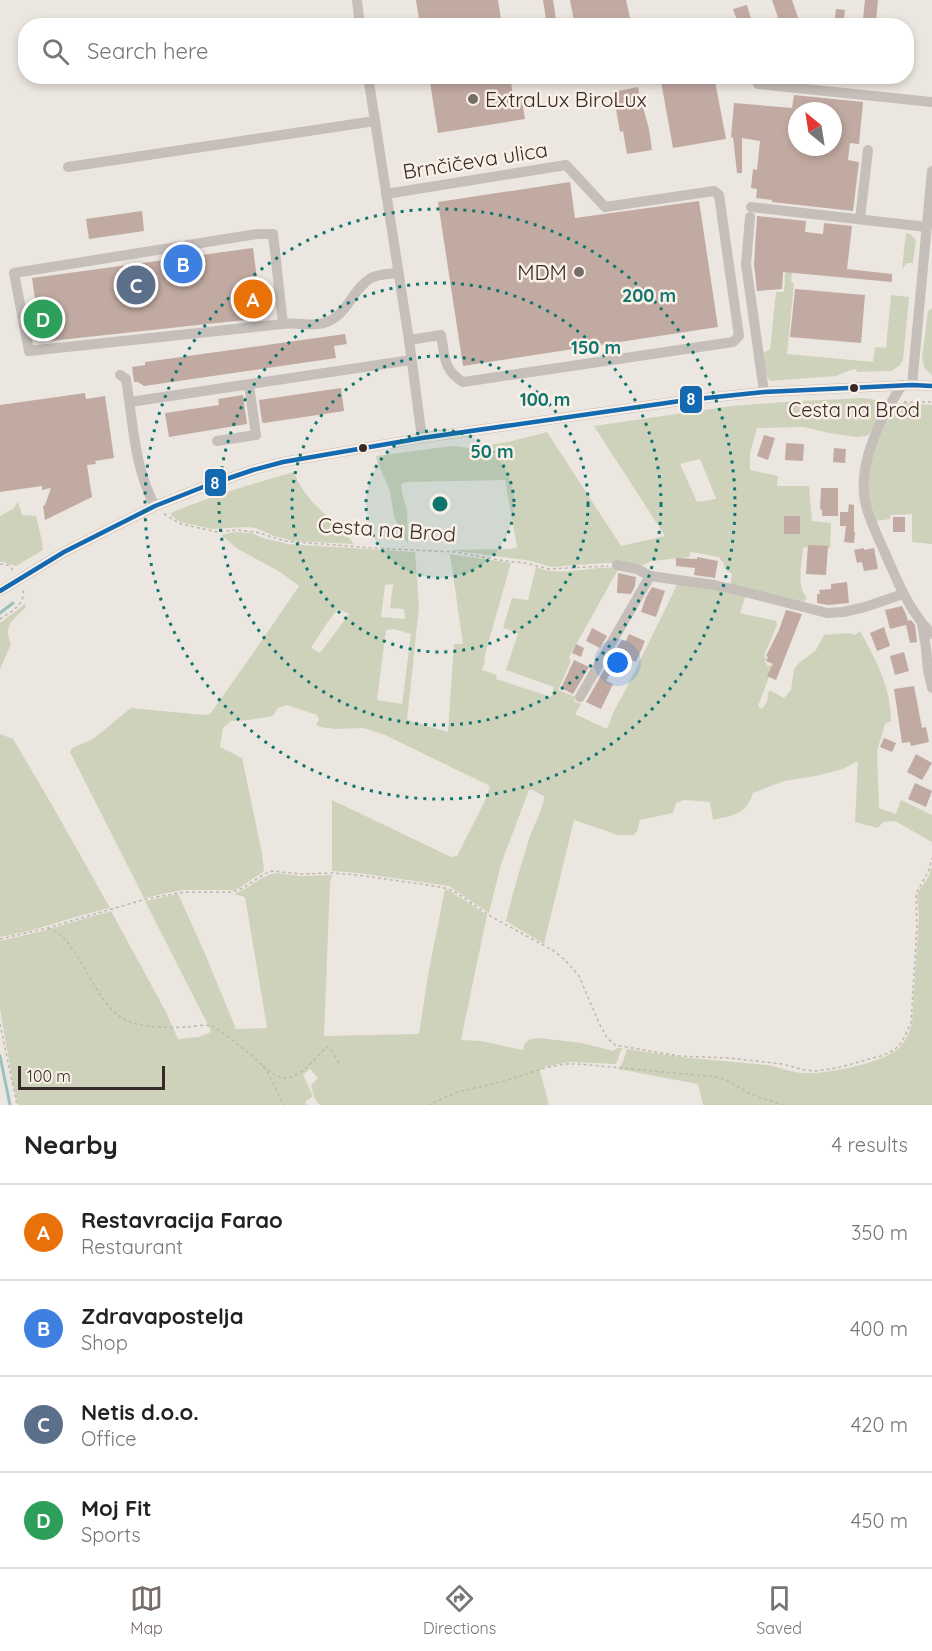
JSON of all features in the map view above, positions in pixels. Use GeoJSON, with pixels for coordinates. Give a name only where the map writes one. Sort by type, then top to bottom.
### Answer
{"type":"FeatureCollection","features":[{"type":"Feature","properties":{"kind":"street"},"geometry":{"type":"LineString","coordinates":[[357,1],[359,18]]}},
{"type":"Feature","properties":{"kind":"street","name":"Brnčičeva ulica"},"geometry":{"type":"LineString","coordinates":[[369,84],[422,438]]}},
{"type":"Feature","properties":{"kind":"street"},"geometry":{"type":"LineString","coordinates":[[758,84],[932,102]]}},
{"type":"Feature","properties":{"kind":"street"},"geometry":{"type":"LineString","coordinates":[[68,166],[375,121]]}},
{"type":"Feature","properties":{"kind":"street"},"geometry":{"type":"LineString","coordinates":[[860,219],[868,150]]}},
{"type":"Feature","properties":{"kind":"street","name":"Brnčičeva ulica"},"geometry":{"type":"LineString","coordinates":[[386,194],[566,165],[605,207],[714,191],[719,195],[739,336],[733,342],[463,382],[452,376],[447,367],[441,334],[409,340]]}},
{"type":"Feature","properties":{"kind":"street"},"geometry":{"type":"LineString","coordinates":[[932,171],[927,227],[926,297],[907,385],[890,404],[865,464],[863,488],[866,508],[903,594],[932,634]]}},
{"type":"Feature","properties":{"kind":"street"},"geometry":{"type":"LineString","coordinates":[[764,392],[746,264],[751,212],[860,219],[927,227]]}},
{"type":"Feature","properties":{"kind":"street"},"geometry":{"type":"LineString","coordinates":[[283,324],[273,234],[257,234],[14,273],[29,351],[283,324],[290,323],[306,325],[325,323],[343,310],[362,285],[373,277],[398,273]]}},
{"type":"Feature","properties":{"kind":"street"},"geometry":{"type":"LineString","coordinates":[[130,402],[411,360]]}},
{"type":"Feature","properties":{"kind":"street"},"geometry":{"type":"LineString","coordinates":[[120,375],[126,379],[140,467],[155,506]]}},
{"type":"Feature","properties":{"kind":"street"},"geometry":{"type":"LineString","coordinates":[[217,441],[256,435],[249,384]]}},
{"type":"Feature","properties":{"kind":"street"},"geometry":{"type":"LineString","coordinates":[[0,591],[64,552],[155,506],[202,487],[283,462],[580,414],[764,392],[907,385],[932,386]]}},
{"type":"Feature","properties":{"kind":"street"},"geometry":{"type":"LineString","coordinates":[[617,565],[637,569],[650,576],[749,592],[827,613],[865,607],[903,594]]}},
{"type":"Feature","properties":{"kind":"street"},"geometry":{"type":"LineString","coordinates":[[580,697],[650,576]]}},
{"type":"Feature","properties":{"kind":"street"},"geometry":{"type":"LineString","coordinates":[[922,623],[932,688]]}},
{"type":"Feature","properties":{"kind":"path"},"geometry":{"type":"LineString","coordinates":[[890,404],[906,401],[932,402]]}},
{"type":"Feature","properties":{"kind":"path","name":"Cesta na Brod"},"geometry":{"type":"LineString","coordinates":[[155,506],[160,512],[181,524],[217,532],[237,530],[256,532],[285,541],[455,552],[505,561],[526,562],[549,569],[617,565]]}},
{"type":"Feature","properties":{"kind":"path"},"geometry":{"type":"LineString","coordinates":[[0,619],[20,604],[25,592],[23,587]]}},
{"type":"Feature","properties":{"kind":"path"},"geometry":{"type":"LineString","coordinates":[[0,939],[47,928],[146,899],[184,892],[232,892],[272,871],[357,875],[441,887],[454,891],[492,917],[554,951],[565,960],[583,983],[599,1023],[607,1038],[615,1045],[679,1056],[729,1058],[782,1064],[815,1071],[837,1068],[884,1055],[894,1050],[908,1032],[911,1023],[917,926],[916,894],[929,870],[932,858]]}},
{"type":"Feature","properties":{"kind":"path"},"geometry":{"type":"LineString","coordinates":[[47,928],[60,934],[69,944],[101,996],[109,1007],[123,1019],[147,1026],[168,1028],[212,1026],[275,1075],[284,1078],[292,1077],[306,1068],[327,1047],[339,1064]]}},
{"type":"Feature","properties":{"kind":"path"},"geometry":{"type":"LineString","coordinates":[[0,1024],[17,1105]]}},
{"type":"Feature","properties":{"kind":"path"},"geometry":{"type":"LineString","coordinates":[[428,1105],[459,1092],[505,1081],[544,1068],[573,1064],[717,1077],[729,1080],[763,1099],[783,1105]]}},
{"type":"Feature","properties":{"kind":"path"},"geometry":{"type":"LineString","coordinates":[[263,1065],[284,1105]]}},
{"type":"Feature","properties":{"kind":"green space"},"geometry":{"type":"Polygon","coordinates":[[[906,233],[916,240],[913,263],[907,263],[902,269],[906,233]]]}},
{"type":"Feature","properties":{"kind":"green space"},"geometry":{"type":"Polygon","coordinates":[[[786,261],[793,263],[791,282],[794,283],[787,354],[873,362],[875,347],[886,348],[891,295],[909,297],[903,361],[899,366],[891,371],[857,372],[856,369],[836,376],[770,381],[766,375],[764,352],[770,350],[776,292],[784,292],[786,261]]]}},
{"type":"Feature","properties":{"kind":"green space"},"geometry":{"type":"Polygon","coordinates":[[[932,308],[932,375],[925,369],[922,359],[928,311],[932,308]]]}},
{"type":"Feature","properties":{"kind":"green space"},"geometry":{"type":"Polygon","coordinates":[[[861,398],[882,403],[882,413],[872,432],[866,436],[856,437],[804,427],[757,428],[750,453],[750,470],[778,476],[777,486],[809,486],[812,521],[831,523],[830,548],[812,546],[803,548],[801,581],[807,598],[802,604],[730,586],[732,574],[725,569],[719,557],[691,552],[689,557],[652,561],[638,567],[620,563],[605,563],[552,567],[526,560],[448,550],[517,547],[505,480],[401,484],[407,509],[408,544],[394,516],[390,491],[376,456],[452,446],[469,448],[508,442],[547,432],[621,546],[665,536],[594,426],[732,406],[861,398]],[[700,459],[680,464],[697,502],[716,499],[700,459]]]}},
{"type":"Feature","properties":{"kind":"green space"},"geometry":{"type":"Polygon","coordinates":[[[897,404],[932,405],[932,544],[912,542],[912,514],[891,515],[890,519],[876,521],[868,497],[867,478],[872,455],[897,404]]]}},
{"type":"Feature","properties":{"kind":"green space"},"geometry":{"type":"Polygon","coordinates":[[[294,472],[312,502],[354,544],[294,541],[247,527],[212,529],[180,522],[171,515],[171,513],[216,496],[294,472]]]}},
{"type":"Feature","properties":{"kind":"green space"},"geometry":{"type":"Polygon","coordinates":[[[18,502],[22,515],[36,516],[43,550],[16,566],[0,562],[0,516],[13,509],[18,502]]]}},
{"type":"Feature","properties":{"kind":"green space"},"geometry":{"type":"Polygon","coordinates":[[[235,532],[252,533],[288,544],[415,552],[419,607],[407,720],[448,732],[454,644],[463,644],[450,554],[511,563],[482,670],[497,675],[496,679],[551,697],[554,687],[506,670],[518,633],[503,628],[512,598],[528,600],[536,567],[556,571],[619,568],[569,657],[571,661],[558,690],[576,697],[574,701],[581,704],[575,714],[607,729],[678,583],[746,594],[740,613],[776,621],[777,625],[764,656],[768,666],[774,664],[758,706],[762,709],[767,702],[769,690],[784,698],[791,690],[794,669],[816,650],[824,635],[848,633],[855,635],[860,631],[882,674],[890,709],[891,721],[885,724],[877,751],[879,808],[896,814],[901,800],[932,815],[932,842],[895,821],[883,822],[878,828],[855,822],[858,761],[843,769],[784,781],[753,793],[743,810],[713,820],[710,802],[684,800],[676,803],[673,813],[640,820],[634,835],[618,835],[574,820],[544,944],[506,921],[523,857],[544,796],[529,790],[501,864],[489,913],[449,886],[332,871],[332,800],[451,857],[457,856],[485,801],[490,786],[385,735],[363,728],[320,727],[316,724],[319,720],[317,715],[287,705],[278,708],[273,716],[231,721],[223,728],[220,747],[242,758],[264,871],[234,890],[182,890],[144,898],[70,752],[72,748],[93,739],[131,708],[210,714],[256,649],[299,586],[280,572],[238,549],[221,535],[235,532]],[[393,584],[385,585],[381,617],[405,619],[404,609],[390,608],[393,584]],[[338,609],[311,648],[320,653],[349,614],[338,609]],[[394,629],[386,630],[377,700],[402,704],[411,634],[394,629]]]}},
{"type":"Feature","properties":{"kind":"green space"},"geometry":{"type":"Polygon","coordinates":[[[25,604],[26,607],[13,619],[9,627],[11,644],[0,669],[0,623],[25,604]]]}},
{"type":"Feature","properties":{"kind":"green space"},"geometry":{"type":"Polygon","coordinates":[[[0,734],[13,739],[110,908],[0,937],[0,734]]]}},
{"type":"Feature","properties":{"kind":"green space"},"geometry":{"type":"Polygon","coordinates":[[[932,866],[932,1105],[703,1105],[698,1084],[618,1069],[627,1049],[681,1057],[767,1065],[795,1072],[813,1073],[865,1064],[895,1051],[906,1038],[912,1023],[919,915],[917,897],[932,866]]]}},
{"type":"Feature","properties":{"kind":"green space"},"geometry":{"type":"Polygon","coordinates":[[[275,873],[301,876],[332,875],[324,1036],[419,1034],[445,889],[487,915],[461,1040],[481,1041],[523,1050],[525,1043],[539,1038],[582,1043],[613,1051],[622,1048],[616,1064],[570,1062],[543,1067],[540,1071],[549,1105],[320,1105],[315,1099],[311,1085],[318,1078],[310,1069],[303,1075],[313,1096],[305,1102],[307,1105],[18,1105],[0,1009],[0,941],[111,911],[166,1012],[178,1039],[199,1037],[211,1032],[145,901],[178,894],[236,1029],[267,1028],[245,897],[234,894],[275,873]]]}},
{"type":"Feature","properties":{"kind":"building","name":"ExtraLux BiroLux"},"geometry":{"type":"Polygon","coordinates":[[[416,0],[498,0],[501,18],[419,18],[416,0]]]}},
{"type":"Feature","properties":{"kind":"building"},"geometry":{"type":"Polygon","coordinates":[[[543,0],[553,0],[556,18],[546,18],[543,0]]]}},
{"type":"Feature","properties":{"kind":"building"},"geometry":{"type":"Polygon","coordinates":[[[570,0],[626,0],[630,18],[573,18],[570,0]]]}},
{"type":"Feature","properties":{"kind":"building"},"geometry":{"type":"Polygon","coordinates":[[[772,0],[792,0],[798,18],[778,18],[772,0]]]}},
{"type":"Feature","properties":{"kind":"building"},"geometry":{"type":"Polygon","coordinates":[[[865,0],[878,0],[876,18],[863,18],[865,0]]]}},
{"type":"Feature","properties":{"kind":"building"},"geometry":{"type":"Polygon","coordinates":[[[747,5],[751,18],[736,18],[733,9],[747,5]]]}},
{"type":"Feature","properties":{"kind":"building"},"geometry":{"type":"Polygon","coordinates":[[[836,9],[845,10],[844,18],[835,18],[836,9]]]}},
{"type":"Feature","properties":{"kind":"building","name":"ExtraLux BiroLux"},"geometry":{"type":"Polygon","coordinates":[[[430,84],[511,84],[513,95],[521,94],[525,119],[438,133],[430,84]]]}},
{"type":"Feature","properties":{"kind":"building"},"geometry":{"type":"Polygon","coordinates":[[[661,84],[716,84],[726,139],[673,148],[661,84]]]}},
{"type":"Feature","properties":{"kind":"building"},"geometry":{"type":"Polygon","coordinates":[[[638,87],[652,150],[627,154],[623,131],[620,132],[613,92],[638,87]]]}},
{"type":"Feature","properties":{"kind":"building"},"geometry":{"type":"Polygon","coordinates":[[[794,95],[863,102],[859,144],[850,143],[848,160],[859,162],[853,211],[772,202],[772,200],[756,198],[757,189],[751,188],[753,169],[757,170],[760,141],[742,138],[742,173],[737,173],[733,137],[731,138],[734,103],[788,108],[788,156],[842,156],[842,102],[793,102],[794,95]]]}},
{"type":"Feature","properties":{"kind":"building","name":"MDM"},"geometry":{"type":"Polygon","coordinates":[[[570,182],[575,218],[699,201],[718,327],[463,366],[438,202],[570,182]]]}},
{"type":"Feature","properties":{"kind":"building"},"geometry":{"type":"Polygon","coordinates":[[[142,211],[144,231],[89,239],[86,219],[142,211]]]}},
{"type":"Feature","properties":{"kind":"building"},"geometry":{"type":"Polygon","coordinates":[[[757,216],[806,221],[805,232],[823,234],[824,223],[852,226],[847,269],[892,274],[892,282],[783,272],[782,289],[757,291],[754,264],[757,216]]]}},
{"type":"Feature","properties":{"kind":"building"},"geometry":{"type":"Polygon","coordinates":[[[253,248],[262,318],[41,342],[32,278],[253,248]]]}},
{"type":"Feature","properties":{"kind":"building"},"geometry":{"type":"Polygon","coordinates":[[[795,289],[865,295],[861,343],[790,337],[795,289]]]}},
{"type":"Feature","properties":{"kind":"building"},"geometry":{"type":"Polygon","coordinates":[[[345,334],[347,344],[334,346],[336,358],[144,386],[134,382],[132,367],[145,365],[145,362],[345,334]]]}},
{"type":"Feature","properties":{"kind":"building"},"geometry":{"type":"Polygon","coordinates":[[[341,388],[344,411],[262,422],[259,400],[341,388]]]}},
{"type":"Feature","properties":{"kind":"building"},"geometry":{"type":"Polygon","coordinates":[[[85,393],[86,399],[105,396],[114,458],[95,461],[96,464],[87,465],[92,497],[45,520],[43,506],[51,488],[42,490],[42,486],[0,492],[0,405],[85,393]]]}},
{"type":"Feature","properties":{"kind":"building"},"geometry":{"type":"Polygon","coordinates":[[[243,395],[247,424],[169,437],[165,413],[219,405],[218,399],[243,395]]]}},
{"type":"Feature","properties":{"kind":"building"},"geometry":{"type":"Polygon","coordinates":[[[764,435],[775,438],[768,460],[757,456],[764,435]]]}},
{"type":"Feature","properties":{"kind":"building"},"geometry":{"type":"Polygon","coordinates":[[[786,443],[804,444],[803,461],[785,460],[786,443]]]}},
{"type":"Feature","properties":{"kind":"building"},"geometry":{"type":"Polygon","coordinates":[[[834,448],[846,449],[845,463],[833,462],[834,448]]]}},
{"type":"Feature","properties":{"kind":"building"},"geometry":{"type":"Polygon","coordinates":[[[821,488],[838,488],[838,516],[822,516],[821,488]]]}},
{"type":"Feature","properties":{"kind":"building"},"geometry":{"type":"Polygon","coordinates":[[[849,504],[854,505],[854,543],[844,542],[846,526],[840,526],[840,512],[848,512],[849,504]]]}},
{"type":"Feature","properties":{"kind":"building"},"geometry":{"type":"Polygon","coordinates":[[[784,516],[800,516],[800,534],[784,534],[784,516]]]}},
{"type":"Feature","properties":{"kind":"building"},"geometry":{"type":"Polygon","coordinates":[[[893,517],[905,517],[905,532],[893,532],[893,517]]]}},
{"type":"Feature","properties":{"kind":"building"},"geometry":{"type":"Polygon","coordinates":[[[808,545],[828,546],[826,575],[806,574],[808,545]]]}},
{"type":"Feature","properties":{"kind":"building"},"geometry":{"type":"Polygon","coordinates":[[[864,548],[864,550],[874,548],[878,569],[864,571],[862,562],[857,563],[854,550],[864,548]]]}},
{"type":"Feature","properties":{"kind":"building"},"geometry":{"type":"Polygon","coordinates":[[[697,557],[718,561],[715,578],[694,575],[695,568],[676,566],[676,558],[697,559],[697,557]]]}},
{"type":"Feature","properties":{"kind":"building"},"geometry":{"type":"Polygon","coordinates":[[[618,573],[636,577],[631,594],[617,593],[618,573]]]}},
{"type":"Feature","properties":{"kind":"building"},"geometry":{"type":"Polygon","coordinates":[[[847,582],[849,603],[828,605],[817,603],[819,590],[831,589],[831,584],[847,582]]]}},
{"type":"Feature","properties":{"kind":"building"},"geometry":{"type":"Polygon","coordinates":[[[652,587],[665,591],[656,617],[641,612],[652,587]]]}},
{"type":"Feature","properties":{"kind":"building"},"geometry":{"type":"Polygon","coordinates":[[[902,606],[908,621],[911,620],[915,625],[917,642],[910,643],[906,625],[890,629],[885,610],[902,606]]]}},
{"type":"Feature","properties":{"kind":"building"},"geometry":{"type":"Polygon","coordinates":[[[786,610],[802,614],[776,680],[767,676],[773,664],[766,661],[768,657],[766,656],[786,610]]]}},
{"type":"Feature","properties":{"kind":"building"},"geometry":{"type":"Polygon","coordinates":[[[884,627],[890,646],[877,651],[870,633],[884,627]]]}},
{"type":"Feature","properties":{"kind":"building"},"geometry":{"type":"Polygon","coordinates":[[[592,628],[607,636],[600,648],[586,641],[592,628]]]}},
{"type":"Feature","properties":{"kind":"building"},"geometry":{"type":"Polygon","coordinates":[[[629,634],[645,641],[636,662],[620,655],[622,650],[617,647],[622,640],[626,641],[629,634]]]}},
{"type":"Feature","properties":{"kind":"building"},"geometry":{"type":"Polygon","coordinates":[[[576,644],[584,648],[581,657],[572,653],[576,644]]]}},
{"type":"Feature","properties":{"kind":"building"},"geometry":{"type":"Polygon","coordinates":[[[904,652],[909,671],[895,675],[890,656],[904,652]]]}},
{"type":"Feature","properties":{"kind":"building"},"geometry":{"type":"Polygon","coordinates":[[[574,660],[589,667],[573,694],[561,688],[574,660]]]}},
{"type":"Feature","properties":{"kind":"building"},"geometry":{"type":"Polygon","coordinates":[[[608,663],[614,666],[606,681],[613,684],[601,709],[586,702],[608,663]]]}},
{"type":"Feature","properties":{"kind":"building"},"geometry":{"type":"Polygon","coordinates":[[[914,686],[922,728],[926,727],[929,742],[911,746],[910,742],[902,743],[894,689],[914,686]]]}},
{"type":"Feature","properties":{"kind":"building"},"geometry":{"type":"Polygon","coordinates":[[[884,738],[896,743],[892,752],[880,747],[884,738]]]}},
{"type":"Feature","properties":{"kind":"building"},"geometry":{"type":"Polygon","coordinates":[[[916,754],[932,763],[922,780],[907,772],[916,754]]]}},
{"type":"Feature","properties":{"kind":"building"},"geometry":{"type":"Polygon","coordinates":[[[915,783],[932,791],[926,807],[908,799],[915,783]]]}},
{"type":"Feature","properties":{"kind":"waterway"},"geometry":{"type":"LineString","coordinates":[[0,613],[13,603]]}},
{"type":"Feature","properties":{"kind":"waterway"},"geometry":{"type":"LineString","coordinates":[[0,1056],[10,1105]]}},
{"type":"Feature","properties":{"kind":"transit line","name":"8"},"geometry":{"type":"LineString","coordinates":[[0,591],[64,552],[155,506],[203,487],[283,462],[422,438],[687,400],[764,392],[932,386]]}},
{"type":"Feature","properties":{"kind":"place","name":"ExtraLux BiroLux"},"geometry":{"type":"Point","coordinates":[473,99]}},
{"type":"Feature","properties":{"kind":"place","name":"Zdravapostelja"},"geometry":{"type":"Point","coordinates":[183,264]}},
{"type":"Feature","properties":{"kind":"place","name":"MDM"},"geometry":{"type":"Point","coordinates":[579,272]}},
{"type":"Feature","properties":{"kind":"place","name":"Netis d.o.o."},"geometry":{"type":"Point","coordinates":[136,285]}},
{"type":"Feature","properties":{"kind":"place","name":"Restavracija Farao"},"geometry":{"type":"Point","coordinates":[253,299]}},
{"type":"Feature","properties":{"kind":"place","name":"Moj Fit"},"geometry":{"type":"Point","coordinates":[43,319]}},
{"type":"Feature","properties":{"kind":"place","name":"Cesta na Brod"},"geometry":{"type":"Point","coordinates":[854,388]}}]}
